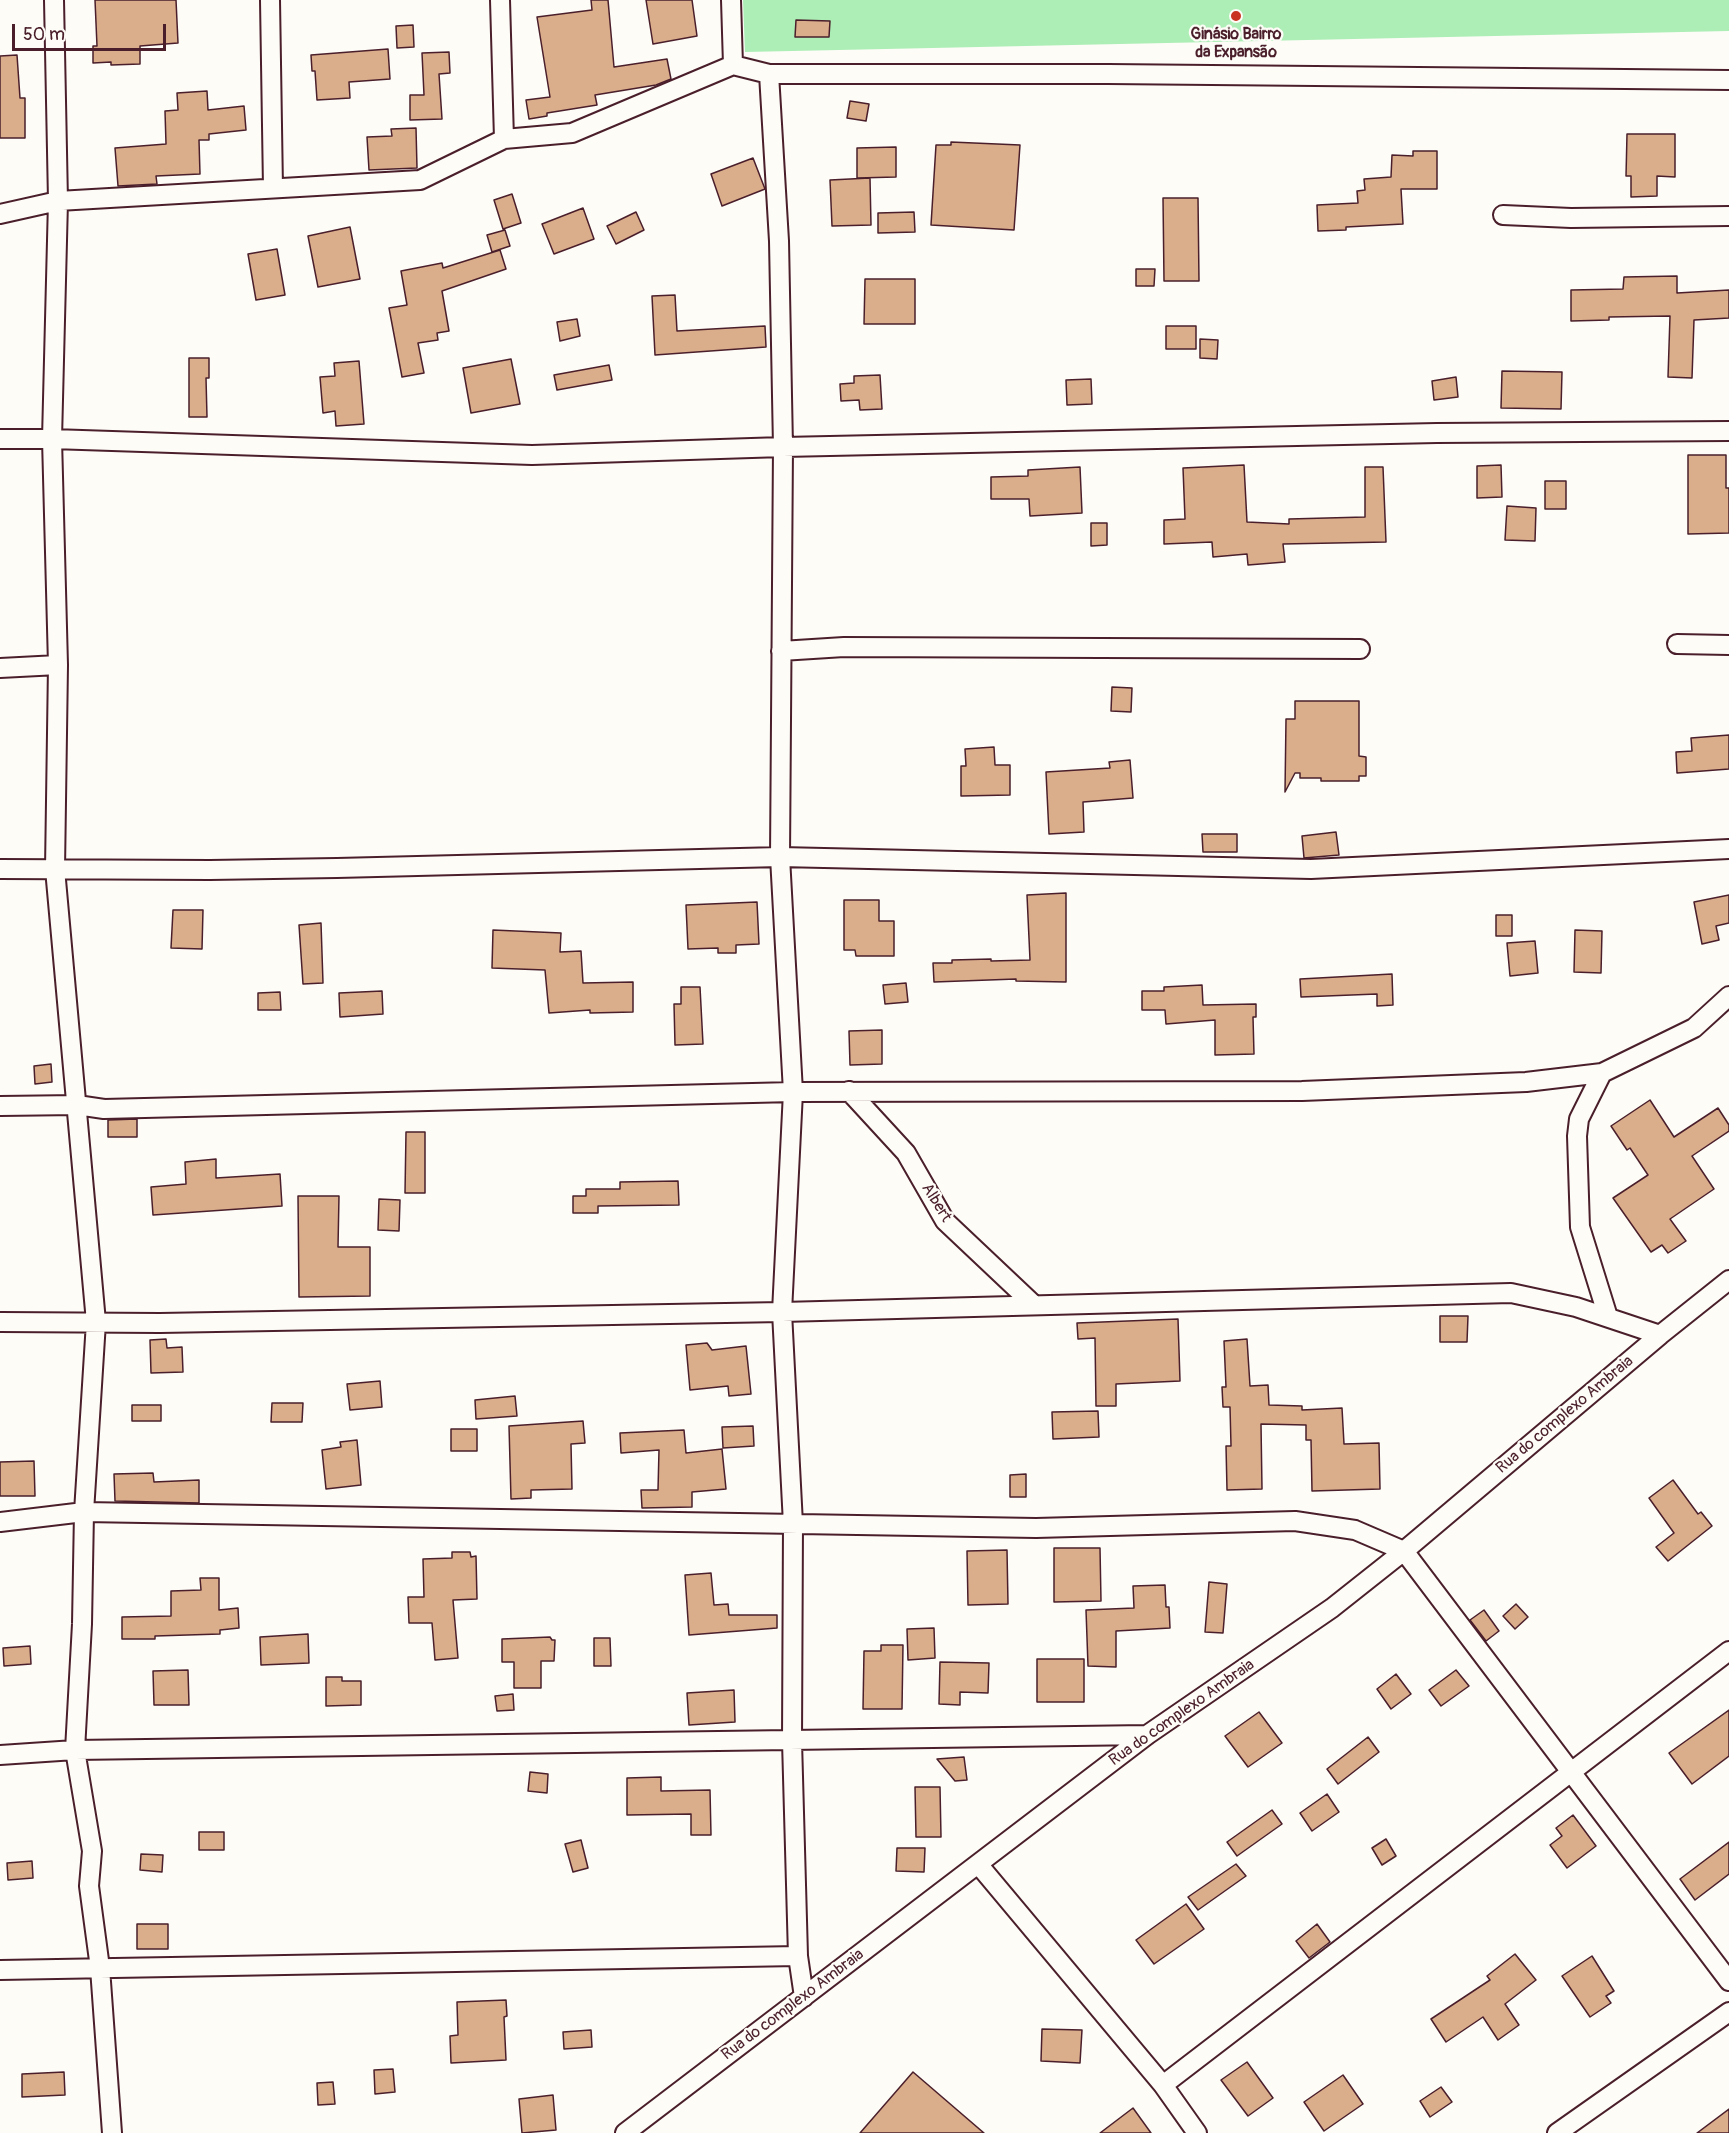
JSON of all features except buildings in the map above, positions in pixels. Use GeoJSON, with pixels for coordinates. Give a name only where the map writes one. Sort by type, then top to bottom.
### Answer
{"type":"FeatureCollection","features":[{"type":"Feature","properties":{"kind":"street"},"geometry":{"type":"LineString","coordinates":[[54,0],[58,201],[52,439],[58,665],[55,869],[96,1322],[84,1512],[82,1624],[75,1750],[92,1851],[89,1886],[100,1968],[112,2133]]}},
{"type":"Feature","properties":{"kind":"street"},"geometry":{"type":"LineString","coordinates":[[270,0],[273,188]]}},
{"type":"Feature","properties":{"kind":"street"},"geometry":{"type":"LineString","coordinates":[[500,0],[504,138]]}},
{"type":"Feature","properties":{"kind":"street"},"geometry":{"type":"LineString","coordinates":[[731,0],[733,65]]}},
{"type":"Feature","properties":{"kind":"street"},"geometry":{"type":"LineString","coordinates":[[0,214],[58,201],[420,180],[504,138],[572,133],[733,65],[769,74],[1729,80]]}},
{"type":"Feature","properties":{"kind":"street"},"geometry":{"type":"LineString","coordinates":[[769,74],[779,241],[783,447],[780,857],[793,1092],[782,1312],[793,1524],[792,1741],[798,1956],[804,1997]]}},
{"type":"Feature","properties":{"kind":"street"},"geometry":{"type":"LineString","coordinates":[[1503,215],[1570,218],[1729,216]]}},
{"type":"Feature","properties":{"kind":"street"},"geometry":{"type":"LineString","coordinates":[[0,439],[532,455],[783,447],[1437,433],[1729,431]]}},
{"type":"Feature","properties":{"kind":"street"},"geometry":{"type":"LineString","coordinates":[[1677,644],[1729,645]]}},
{"type":"Feature","properties":{"kind":"street"},"geometry":{"type":"LineString","coordinates":[[781,651],[844,647],[1360,649]]}},
{"type":"Feature","properties":{"kind":"street"},"geometry":{"type":"LineString","coordinates":[[0,668],[58,665]]}},
{"type":"Feature","properties":{"kind":"street"},"geometry":{"type":"LineString","coordinates":[[0,868],[302,869],[780,857],[1311,869],[1729,849]]}},
{"type":"Feature","properties":{"kind":"street"},"geometry":{"type":"LineString","coordinates":[[0,1106],[77,1104],[104,1108],[849,1091],[1302,1091],[1526,1082],[1602,1073],[1694,1028],[1729,996]]}},
{"type":"Feature","properties":{"kind":"street"},"geometry":{"type":"LineString","coordinates":[[1602,1073],[1579,1119],[1577,1136],[1580,1227],[1608,1317]]}},
{"type":"Feature","properties":{"kind":"street","name":"Albert"},"geometry":{"type":"LineString","coordinates":[[849,1091],[906,1153],[945,1221],[1034,1305]]}},
{"type":"Feature","properties":{"kind":"street","name":"Rua do complexo Ambraia"},"geometry":{"type":"LineString","coordinates":[[632,2131],[1147,1735],[1332,1608],[1404,1551],[1660,1335],[1729,1280]]}},
{"type":"Feature","properties":{"kind":"street"},"geometry":{"type":"LineString","coordinates":[[0,1322],[172,1323],[782,1312],[1511,1293],[1576,1307],[1660,1335]]}},
{"type":"Feature","properties":{"kind":"street"},"geometry":{"type":"LineString","coordinates":[[0,1522],[84,1512],[1036,1528],[1296,1521],[1354,1530],[1404,1551],[1729,1982]]}},
{"type":"Feature","properties":{"kind":"street"},"geometry":{"type":"LineString","coordinates":[[1163,2085],[1729,1651]]}},
{"type":"Feature","properties":{"kind":"street"},"geometry":{"type":"LineString","coordinates":[[0,1755],[75,1750],[1147,1735]]}},
{"type":"Feature","properties":{"kind":"street"},"geometry":{"type":"LineString","coordinates":[[978,1864],[1163,2085],[1197,2133]]}},
{"type":"Feature","properties":{"kind":"street"},"geometry":{"type":"LineString","coordinates":[[0,1970],[798,1956]]}},
{"type":"Feature","properties":{"kind":"street"},"geometry":{"type":"LineString","coordinates":[[1557,2133],[1729,2013]]}},
{"type":"Feature","properties":{"kind":"green space","name":"Ginásio Bairro da Expansão"},"geometry":{"type":"Polygon","coordinates":[[[743,0],[1729,0],[1729,31],[745,52],[743,0]]]}},
{"type":"Feature","properties":{"kind":"place","name":"Ginásio Bairro da Expansão"},"geometry":{"type":"Point","coordinates":[1236,16]}}]}
